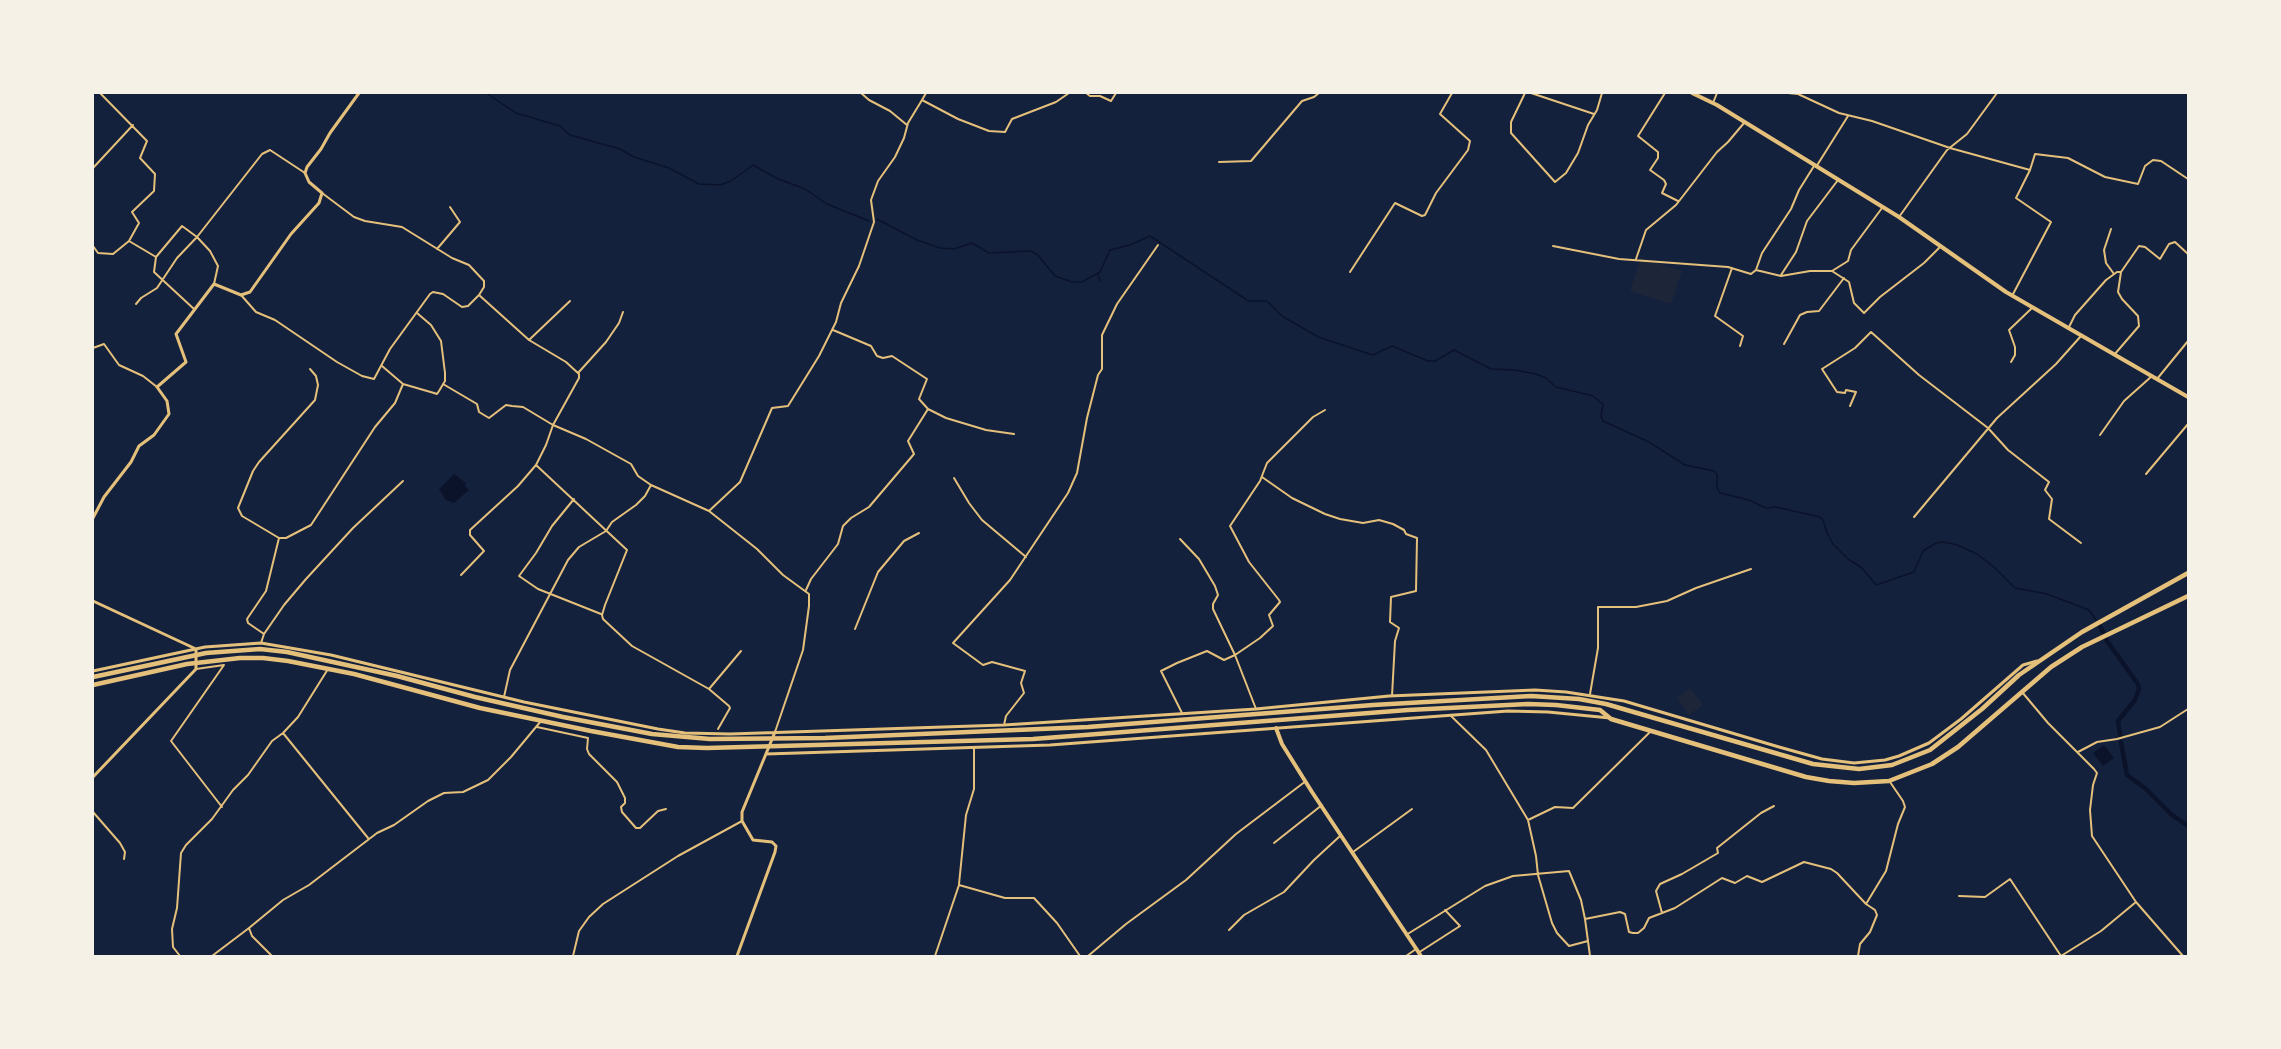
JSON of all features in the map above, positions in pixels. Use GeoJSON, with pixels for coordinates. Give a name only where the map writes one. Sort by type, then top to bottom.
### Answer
{"type":"FeatureCollection","features":[{"type":"Feature","properties":{"kind":"highway"},"geometry":{"type":"LineString","coordinates":[[93,677],[206,653],[260,649],[287,652],[397,676],[475,697],[681,738],[825,738],[1088,727],[1282,711],[1531,696],[1579,699],[1635,711],[1813,764],[1835,768],[1876,768],[1910,759],[1930,750],[1982,709],[2019,675],[2082,632],[2188,573]]}},
{"type":"Feature","properties":{"kind":"highway"},"geometry":{"type":"LineString","coordinates":[[93,685],[187,664],[240,658],[263,658],[328,669],[480,708],[678,747],[780,747],[1022,739],[1528,704],[1600,710],[1611,718],[1806,777],[1854,783],[1889,781],[1932,764],[1958,747],[2051,667],[2082,647],[2188,596]]}},
{"type":"Feature","properties":{"kind":"main road"},"geometry":{"type":"LineString","coordinates":[[1692,93],[1713,103],[1899,217],[2012,296],[2188,397]]}},
{"type":"Feature","properties":{"kind":"main road"},"geometry":{"type":"LineString","coordinates":[[1276,728],[1282,744],[1418,953]]}},
{"type":"Feature","properties":{"kind":"street"},"geometry":{"type":"LineString","coordinates":[[93,246],[98,253],[113,254],[129,241],[139,224],[132,212],[154,191],[155,174],[140,158],[147,141],[100,93]]}},
{"type":"Feature","properties":{"kind":"street"},"geometry":{"type":"LineString","coordinates":[[305,173],[359,93]]}},
{"type":"Feature","properties":{"kind":"street"},"geometry":{"type":"LineString","coordinates":[[861,93],[907,125]]}},
{"type":"Feature","properties":{"kind":"street"},"geometry":{"type":"LineString","coordinates":[[709,511],[740,482],[772,408],[788,406],[819,356],[859,266],[874,222],[871,200],[878,181],[895,157],[907,125],[926,93]]}},
{"type":"Feature","properties":{"kind":"street"},"geometry":{"type":"LineString","coordinates":[[922,100],[958,119],[989,130],[1005,132],[1012,119],[1046,106],[1068,93]]}},
{"type":"Feature","properties":{"kind":"street"},"geometry":{"type":"LineString","coordinates":[[1086,93],[1111,101],[1116,93]]}},
{"type":"Feature","properties":{"kind":"street"},"geometry":{"type":"LineString","coordinates":[[1219,162],[1251,161],[1302,101],[1319,93]]}},
{"type":"Feature","properties":{"kind":"street"},"geometry":{"type":"LineString","coordinates":[[1350,272],[1395,203],[1422,216],[1425,215],[1436,193],[1468,150],[1470,141],[1440,114],[1452,93]]}},
{"type":"Feature","properties":{"kind":"street"},"geometry":{"type":"LineString","coordinates":[[1525,93],[1511,123],[1511,133],[1555,183],[1574,162],[1602,93]]}},
{"type":"Feature","properties":{"kind":"street"},"geometry":{"type":"LineString","coordinates":[[1531,93],[1594,114]]}},
{"type":"Feature","properties":{"kind":"street"},"geometry":{"type":"LineString","coordinates":[[1665,93],[1638,135],[1658,152],[1658,158],[1650,170],[1664,180],[1666,184],[1662,194],[1679,202]]}},
{"type":"Feature","properties":{"kind":"street"},"geometry":{"type":"LineString","coordinates":[[1713,103],[1717,93]]}},
{"type":"Feature","properties":{"kind":"street"},"geometry":{"type":"LineString","coordinates":[[1788,93],[1802,94],[1824,108],[1848,116],[1872,121],[1950,148],[2030,170]]}},
{"type":"Feature","properties":{"kind":"street"},"geometry":{"type":"LineString","coordinates":[[1899,217],[1950,148],[1967,134],[1997,93]]}},
{"type":"Feature","properties":{"kind":"street"},"geometry":{"type":"LineString","coordinates":[[1552,246],[1636,260],[1658,260],[1732,268],[1751,274],[1756,270],[1762,253],[1795,202],[1798,190],[1848,116]]}},
{"type":"Feature","properties":{"kind":"street"},"geometry":{"type":"LineString","coordinates":[[1636,260],[1646,230],[1679,202],[1717,152],[1744,123]]}},
{"type":"Feature","properties":{"kind":"street"},"geometry":{"type":"LineString","coordinates":[[93,168],[133,125]]}},
{"type":"Feature","properties":{"kind":"street"},"geometry":{"type":"LineString","coordinates":[[136,304],[163,279],[177,258],[197,237],[262,154],[270,150],[305,173],[309,182],[354,217],[402,227],[437,249],[469,265],[481,277],[484,287],[468,306],[462,307],[443,294],[433,292],[430,294],[399,334],[374,379],[362,376],[275,320],[256,312],[241,295],[214,284]]}},
{"type":"Feature","properties":{"kind":"street"},"geometry":{"type":"LineString","coordinates":[[2012,296],[2051,222],[2016,198],[2035,154],[2068,158],[2105,177],[2138,184],[2145,166],[2153,160],[2161,161],[2188,179]]}},
{"type":"Feature","properties":{"kind":"street"},"geometry":{"type":"LineString","coordinates":[[1780,276],[1796,252],[1807,221],[1838,180]]}},
{"type":"Feature","properties":{"kind":"street"},"geometry":{"type":"LineString","coordinates":[[241,295],[250,292],[256,286],[291,234],[320,203],[322,193]]}},
{"type":"Feature","properties":{"kind":"street"},"geometry":{"type":"LineString","coordinates":[[437,249],[460,222],[450,207]]}},
{"type":"Feature","properties":{"kind":"street"},"geometry":{"type":"LineString","coordinates":[[1832,271],[1848,261],[1851,250],[1882,208]]}},
{"type":"Feature","properties":{"kind":"street"},"geometry":{"type":"LineString","coordinates":[[157,387],[186,362],[176,334],[214,284],[218,266],[210,251],[182,226],[156,256],[154,272],[194,309]]}},
{"type":"Feature","properties":{"kind":"street"},"geometry":{"type":"LineString","coordinates":[[2111,229],[2104,250],[2106,263],[2114,274]]}},
{"type":"Feature","properties":{"kind":"street"},"geometry":{"type":"LineString","coordinates":[[129,241],[156,256]]}},
{"type":"Feature","properties":{"kind":"street"},"geometry":{"type":"LineString","coordinates":[[2114,355],[2139,326],[2138,316],[2118,295],[2121,272],[2139,246],[2145,247],[2160,260],[2169,244],[2175,242],[2188,254]]}},
{"type":"Feature","properties":{"kind":"street"},"geometry":{"type":"LineString","coordinates":[[1004,725],[1006,716],[1024,693],[1021,683],[1025,671],[992,662],[983,665],[952,643],[996,597],[1026,557],[1068,492],[1077,473],[1087,418],[1104,362],[1102,335],[1117,304],[1158,245]]}},
{"type":"Feature","properties":{"kind":"street"},"geometry":{"type":"LineString","coordinates":[[1756,270],[1780,276],[1810,271],[1832,271],[1849,282],[1854,303],[1864,313],[1924,264],[1941,246]]}},
{"type":"Feature","properties":{"kind":"street"},"geometry":{"type":"LineString","coordinates":[[1732,268],[1715,316],[1743,336],[1740,346]]}},
{"type":"Feature","properties":{"kind":"street"},"geometry":{"type":"LineString","coordinates":[[2068,329],[2075,315],[2106,280],[2121,272]]}},
{"type":"Feature","properties":{"kind":"street"},"geometry":{"type":"LineString","coordinates":[[1784,344],[1800,315],[1819,311],[1844,278]]}},
{"type":"Feature","properties":{"kind":"street"},"geometry":{"type":"LineString","coordinates":[[461,575],[484,551],[470,535],[470,530],[518,486],[536,465],[546,445],[552,425],[579,378],[578,373],[566,362],[529,340],[479,295]]}},
{"type":"Feature","properties":{"kind":"street"},"geometry":{"type":"LineString","coordinates":[[529,340],[570,301]]}},
{"type":"Feature","properties":{"kind":"street"},"geometry":{"type":"LineString","coordinates":[[2011,363],[2015,355],[2015,347],[2009,330],[2032,308]]}},
{"type":"Feature","properties":{"kind":"street"},"geometry":{"type":"LineString","coordinates":[[578,373],[606,342],[619,323],[623,312]]}},
{"type":"Feature","properties":{"kind":"street"},"geometry":{"type":"LineString","coordinates":[[382,366],[403,384],[437,394],[443,384],[445,374],[441,340],[431,326],[417,313]]}},
{"type":"Feature","properties":{"kind":"street"},"geometry":{"type":"LineString","coordinates":[[832,329],[871,346],[877,356],[884,358],[892,356],[927,379],[919,399],[928,409],[946,418],[986,430],[1014,434]]}},
{"type":"Feature","properties":{"kind":"street"},"geometry":{"type":"LineString","coordinates":[[1850,406],[1856,392],[1846,390],[1845,393],[1837,392],[1822,369],[1855,348],[1871,332],[1954,404],[1988,428],[2008,450],[2049,482],[2045,489],[2052,499],[2049,519],[2081,543]]}},
{"type":"Feature","properties":{"kind":"street"},"geometry":{"type":"LineString","coordinates":[[1914,517],[1988,428],[2081,336]]}},
{"type":"Feature","properties":{"kind":"street"},"geometry":{"type":"LineString","coordinates":[[2157,379],[2188,341]]}},
{"type":"Feature","properties":{"kind":"street"},"geometry":{"type":"LineString","coordinates":[[93,348],[104,344],[119,364],[143,376],[157,387],[167,402],[170,414],[154,435],[140,446],[131,462],[104,497],[93,518]]}},
{"type":"Feature","properties":{"kind":"street"},"geometry":{"type":"LineString","coordinates":[[310,369],[318,386],[315,400],[259,462],[238,508],[242,516],[279,538],[286,538],[311,525],[375,426],[396,403],[403,384]]}},
{"type":"Feature","properties":{"kind":"street"},"geometry":{"type":"LineString","coordinates":[[2100,435],[2124,401],[2152,376]]}},
{"type":"Feature","properties":{"kind":"street"},"geometry":{"type":"LineString","coordinates":[[443,384],[477,404],[479,412],[489,418],[506,405],[523,407],[552,425],[586,439],[631,464],[638,476],[651,485],[709,511],[758,549],[783,575],[806,590],[810,598],[803,650],[775,732],[742,812],[742,821],[753,840],[772,842],[776,846],[736,956]]}},
{"type":"Feature","properties":{"kind":"street"},"geometry":{"type":"LineString","coordinates":[[806,590],[811,579],[838,544],[843,526],[869,507],[914,453],[908,441],[928,409]]}},
{"type":"Feature","properties":{"kind":"street"},"geometry":{"type":"LineString","coordinates":[[1182,713],[1161,671],[1207,651],[1224,660],[1260,638],[1273,626],[1269,615],[1280,602],[1249,562],[1230,526],[1262,477],[1267,464],[1278,450],[1313,417],[1325,410]]}},
{"type":"Feature","properties":{"kind":"street"},"geometry":{"type":"LineString","coordinates":[[2146,474],[2188,424]]}},
{"type":"Feature","properties":{"kind":"street"},"geometry":{"type":"LineString","coordinates":[[536,465],[627,550],[602,615]]}},
{"type":"Feature","properties":{"kind":"street"},"geometry":{"type":"LineString","coordinates":[[1262,477],[1292,498],[1325,514],[1363,523],[1379,520],[1393,524],[1404,530],[1406,534],[1418,538],[1416,591],[1391,597],[1390,622],[1399,628],[1394,651],[1392,696]]}},
{"type":"Feature","properties":{"kind":"street"},"geometry":{"type":"LineString","coordinates":[[954,478],[982,520],[1026,557]]}},
{"type":"Feature","properties":{"kind":"street"},"geometry":{"type":"LineString","coordinates":[[261,643],[264,634],[293,593],[403,481]]}},
{"type":"Feature","properties":{"kind":"street"},"geometry":{"type":"LineString","coordinates":[[504,698],[510,670],[568,560],[586,542],[606,531],[612,522],[645,496],[651,485]]}},
{"type":"Feature","properties":{"kind":"street"},"geometry":{"type":"LineString","coordinates":[[573,499],[552,526],[536,553],[519,573],[520,578],[602,615],[632,646],[709,688],[730,708],[718,729]]}},
{"type":"Feature","properties":{"kind":"street"},"geometry":{"type":"LineString","coordinates":[[855,629],[879,572],[904,540],[919,533]]}},
{"type":"Feature","properties":{"kind":"street"},"geometry":{"type":"LineString","coordinates":[[264,634],[248,623],[247,619],[266,591],[279,538]]}},
{"type":"Feature","properties":{"kind":"street"},"geometry":{"type":"LineString","coordinates":[[1180,539],[1199,559],[1215,586],[1218,595],[1213,609],[1235,655],[1256,709]]}},
{"type":"Feature","properties":{"kind":"street"},"geometry":{"type":"LineString","coordinates":[[1590,694],[1598,648],[1598,607],[1636,607],[1667,601],[1696,588],[1751,569]]}},
{"type":"Feature","properties":{"kind":"street"},"geometry":{"type":"LineString","coordinates":[[93,601],[196,649]]}},
{"type":"Feature","properties":{"kind":"street"},"geometry":{"type":"LineString","coordinates":[[93,671],[196,649],[261,643],[290,646],[380,665],[527,706],[685,733],[1004,725],[1256,709],[1392,696],[1535,690],[1590,694],[1624,700],[1822,759],[1854,763],[1899,756],[1929,743],[1961,719],[2023,665],[2041,660]]}},
{"type":"Feature","properties":{"kind":"street"},"geometry":{"type":"LineString","coordinates":[[196,649],[196,669]]}},
{"type":"Feature","properties":{"kind":"street"},"geometry":{"type":"LineString","coordinates":[[709,688],[741,651]]}},
{"type":"Feature","properties":{"kind":"street"},"geometry":{"type":"LineString","coordinates":[[93,777],[196,669],[224,665],[171,741],[222,807]]}},
{"type":"Feature","properties":{"kind":"street"},"geometry":{"type":"LineString","coordinates":[[180,956],[173,947],[172,929],[177,908],[181,853],[248,775],[272,741],[298,717],[328,669]]}},
{"type":"Feature","properties":{"kind":"street"},"geometry":{"type":"LineString","coordinates":[[2022,692],[2048,723],[2094,768],[2097,773],[2090,810],[2092,837],[2136,902],[2183,956]]}},
{"type":"Feature","properties":{"kind":"street"},"geometry":{"type":"LineString","coordinates":[[2078,752],[2097,742],[2160,727],[2188,709]]}},
{"type":"Feature","properties":{"kind":"street"},"geometry":{"type":"LineString","coordinates":[[766,754],[1071,744],[1508,711],[1611,718]]}},
{"type":"Feature","properties":{"kind":"street"},"geometry":{"type":"LineString","coordinates":[[1450,715],[1486,750],[1528,820],[1538,875],[1557,933],[1569,946],[1588,941]]}},
{"type":"Feature","properties":{"kind":"street"},"geometry":{"type":"LineString","coordinates":[[212,956],[283,900],[309,885],[369,839],[436,796],[463,792],[488,780],[514,754],[541,721]]}},
{"type":"Feature","properties":{"kind":"street"},"geometry":{"type":"LineString","coordinates":[[536,727],[588,738],[589,754],[617,782],[625,798],[625,803],[621,807],[622,812],[636,828],[640,828],[658,811],[666,808]]}},
{"type":"Feature","properties":{"kind":"street"},"geometry":{"type":"LineString","coordinates":[[1528,820],[1555,807],[1573,808],[1652,730]]}},
{"type":"Feature","properties":{"kind":"street"},"geometry":{"type":"LineString","coordinates":[[283,733],[369,839]]}},
{"type":"Feature","properties":{"kind":"street"},"geometry":{"type":"LineString","coordinates":[[935,956],[959,885],[966,815],[974,789],[974,748]]}},
{"type":"Feature","properties":{"kind":"street"},"geometry":{"type":"LineString","coordinates":[[1088,956],[1126,924],[1186,880],[1236,834],[1306,781]]}},
{"type":"Feature","properties":{"kind":"street"},"geometry":{"type":"LineString","coordinates":[[1866,903],[1886,871],[1898,824],[1905,807],[1889,781]]}},
{"type":"Feature","properties":{"kind":"street"},"geometry":{"type":"LineString","coordinates":[[1274,843],[1322,805]]}},
{"type":"Feature","properties":{"kind":"street"},"geometry":{"type":"LineString","coordinates":[[1662,913],[1656,891],[1660,884],[1718,853],[1717,848],[1774,806]]}},
{"type":"Feature","properties":{"kind":"street"},"geometry":{"type":"LineString","coordinates":[[1353,852],[1412,809]]}},
{"type":"Feature","properties":{"kind":"street"},"geometry":{"type":"LineString","coordinates":[[93,812],[120,843],[124,859]]}},
{"type":"Feature","properties":{"kind":"street"},"geometry":{"type":"LineString","coordinates":[[574,955],[579,931],[589,917],[603,904],[678,856],[742,821]]}},
{"type":"Feature","properties":{"kind":"street"},"geometry":{"type":"LineString","coordinates":[[1229,930],[1244,915],[1284,892],[1342,835]]}},
{"type":"Feature","properties":{"kind":"street"},"geometry":{"type":"LineString","coordinates":[[1585,919],[1620,912],[1625,914],[1629,932],[1638,933],[1644,928],[1649,918],[1675,908],[1722,878],[1735,883],[1748,876],[1762,882],[1804,862],[1831,869],[1837,873],[1875,910],[1877,915],[1870,932],[1860,944],[1858,956]]}},
{"type":"Feature","properties":{"kind":"street"},"geometry":{"type":"LineString","coordinates":[[1406,935],[1485,886],[1513,876],[1569,871],[1581,900],[1590,956]]}},
{"type":"Feature","properties":{"kind":"street"},"geometry":{"type":"LineString","coordinates":[[1959,896],[1985,897],[2010,879],[2061,956],[2102,931],[2136,902]]}},
{"type":"Feature","properties":{"kind":"street"},"geometry":{"type":"LineString","coordinates":[[959,885],[1005,898],[1034,898],[1057,923],[1080,956]]}},
{"type":"Feature","properties":{"kind":"street"},"geometry":{"type":"LineString","coordinates":[[1406,956],[1418,953],[1460,926],[1445,910]]}},
{"type":"Feature","properties":{"kind":"street"},"geometry":{"type":"LineString","coordinates":[[249,928],[252,936],[272,956]]}},
{"type":"Feature","properties":{"kind":"shaded area"},"geometry":{"type":"Polygon","coordinates":[[[1641,258],[1682,271],[1671,304],[1630,291],[1641,258]]]}},
{"type":"Feature","properties":{"kind":"shaded area"},"geometry":{"type":"Polygon","coordinates":[[[454,474],[466,483],[465,486],[469,490],[454,503],[446,500],[439,489],[454,474]]]}},
{"type":"Feature","properties":{"kind":"shaded area"},"geometry":{"type":"Polygon","coordinates":[[[1690,688],[1703,705],[1689,715],[1677,698],[1690,688]]]}},
{"type":"Feature","properties":{"kind":"shaded area"},"geometry":{"type":"Polygon","coordinates":[[[2104,745],[2114,758],[2103,766],[2093,753],[2104,745]]]}},
{"type":"Feature","properties":{"kind":"waterway"},"geometry":{"type":"LineString","coordinates":[[486,93],[516,113],[560,126],[570,135],[620,149],[634,157],[669,168],[699,184],[720,185],[731,181],[753,165],[776,178],[805,189],[827,204],[869,221]]}},
{"type":"Feature","properties":{"kind":"waterway"},"geometry":{"type":"LineString","coordinates":[[877,219],[917,240],[940,248],[954,249],[972,243],[989,253],[1030,251],[1038,255],[1055,276],[1072,282],[1082,282],[1100,272],[1110,250],[1130,245],[1150,236],[1248,301],[1267,301],[1282,316],[1318,337],[1373,355],[1392,346],[1428,361],[1435,361],[1454,350],[1491,369],[1536,374],[1546,378],[1556,387],[1593,396],[1603,404],[1601,416],[1603,421],[1649,442],[1685,465],[1714,471],[1717,474],[1717,488],[1720,493],[1749,500],[1766,508],[1776,507],[1820,517],[1833,544],[1848,559],[1862,568],[1876,585],[1914,572],[1923,551],[1936,543],[1944,542],[1977,554],[2015,588],[2047,594],[2089,610],[2096,620]]}},
{"type":"Feature","properties":{"kind":"waterway"},"geometry":{"type":"LineString","coordinates":[[1098,274],[1100,281]]}},
{"type":"Feature","properties":{"kind":"waterway"},"geometry":{"type":"LineString","coordinates":[[2100,626],[2107,641],[2138,684],[2139,689],[2135,700],[2118,721],[2120,735]]}},
{"type":"Feature","properties":{"kind":"waterway"},"geometry":{"type":"LineString","coordinates":[[2121,742],[2127,775],[2146,789],[2172,815],[2188,826]]}}]}
